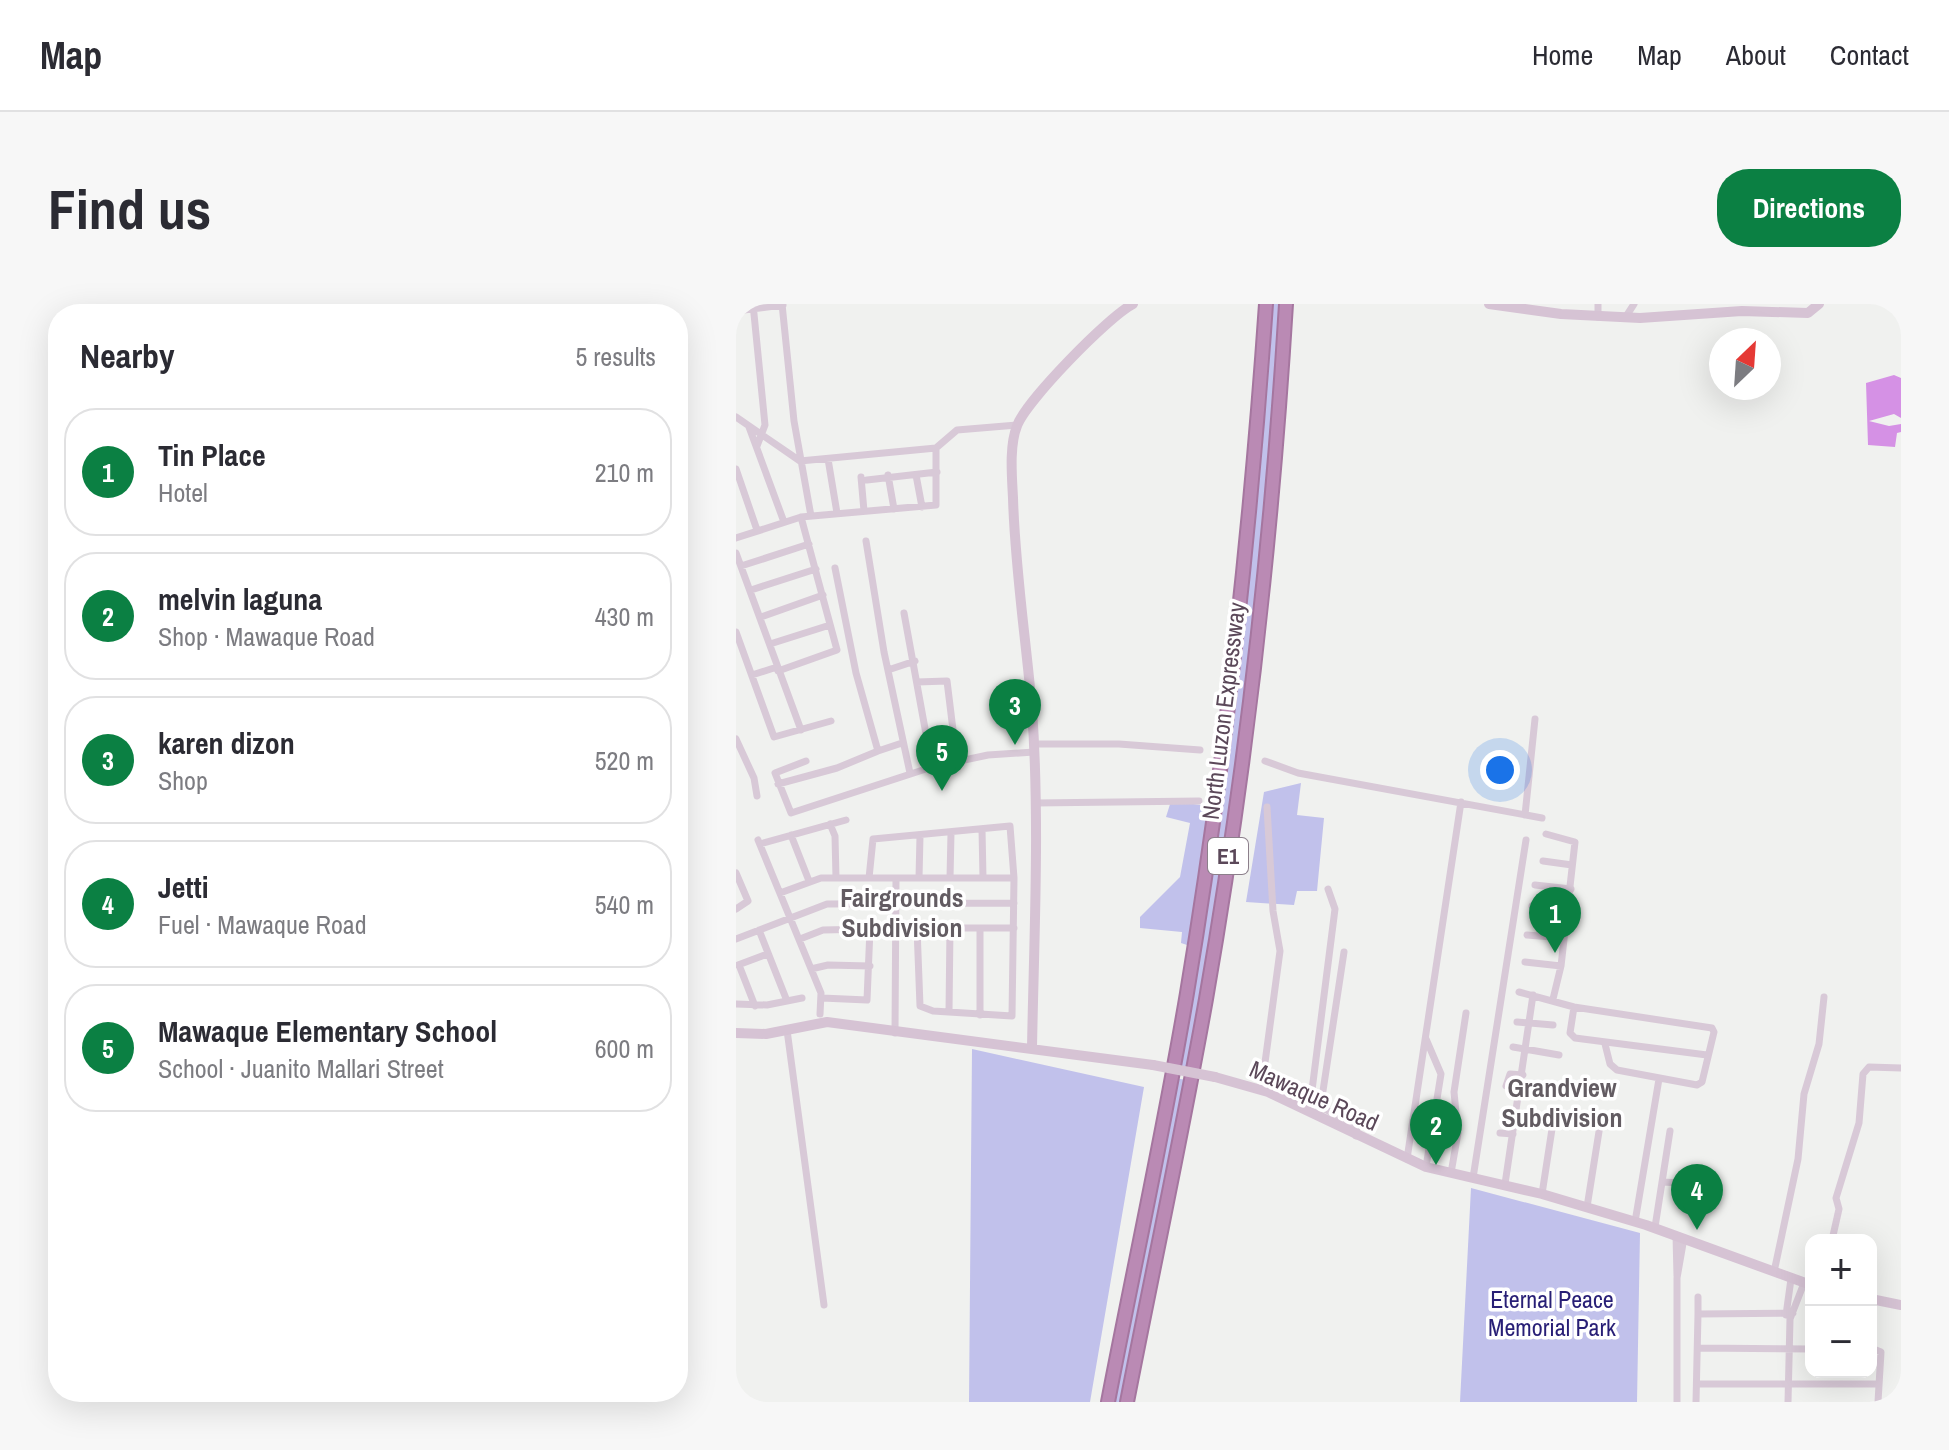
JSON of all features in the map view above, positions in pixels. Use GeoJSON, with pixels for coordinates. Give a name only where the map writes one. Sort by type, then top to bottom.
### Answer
{"type":"FeatureCollection","features":[{"type":"Feature","properties":{"kind":"highway","name":"North Luzon Expressway"},"geometry":{"type":"LineString","coordinates":[[1108,1402],[1166,1110],[1215,812],[1238,634],[1266,304]]}},
{"type":"Feature","properties":{"kind":"highway","name":"North Luzon Expressway"},"geometry":{"type":"LineString","coordinates":[[1127,1402],[1180,1143],[1234,817],[1263,568],[1286,304]]}},
{"type":"Feature","properties":{"kind":"main road"},"geometry":{"type":"LineString","coordinates":[[1489,304],[1625,318],[1742,311],[1808,313],[1819,304]]}},
{"type":"Feature","properties":{"kind":"main road"},"geometry":{"type":"LineString","coordinates":[[1032,1048],[1034,748],[1015,560],[1012,475],[1017,425],[1070,360],[1128,305]]}},
{"type":"Feature","properties":{"kind":"main road","name":"Mawaque Road"},"geometry":{"type":"LineString","coordinates":[[736,1033],[787,1030],[827,1022],[1153,1065],[1215,1077],[1268,1092],[1426,1167],[1505,1184],[1655,1227],[1805,1283]]}},
{"type":"Feature","properties":{"kind":"main road"},"geometry":{"type":"LineString","coordinates":[[1877,1300],[1901,1305]]}},
{"type":"Feature","properties":{"kind":"street"},"geometry":{"type":"LineString","coordinates":[[736,311],[782,304],[800,461],[811,516]]}},
{"type":"Feature","properties":{"kind":"street"},"geometry":{"type":"LineString","coordinates":[[1598,304],[1598,317]]}},
{"type":"Feature","properties":{"kind":"street"},"geometry":{"type":"LineString","coordinates":[[1625,318],[1634,304]]}},
{"type":"Feature","properties":{"kind":"street"},"geometry":{"type":"LineString","coordinates":[[753,306],[765,425],[757,446]]}},
{"type":"Feature","properties":{"kind":"street"},"geometry":{"type":"LineString","coordinates":[[736,417],[800,461],[936,448],[957,430],[1017,425]]}},
{"type":"Feature","properties":{"kind":"street"},"geometry":{"type":"LineString","coordinates":[[748,425],[784,522]]}},
{"type":"Feature","properties":{"kind":"street"},"geometry":{"type":"LineString","coordinates":[[736,538],[801,517],[922,507],[937,503],[936,448]]}},
{"type":"Feature","properties":{"kind":"street"},"geometry":{"type":"LineString","coordinates":[[828,459],[837,513]]}},
{"type":"Feature","properties":{"kind":"street"},"geometry":{"type":"LineString","coordinates":[[736,469],[757,530]]}},
{"type":"Feature","properties":{"kind":"street"},"geometry":{"type":"LineString","coordinates":[[864,511],[864,479],[937,472]]}},
{"type":"Feature","properties":{"kind":"street"},"geometry":{"type":"LineString","coordinates":[[888,475],[894,509]]}},
{"type":"Feature","properties":{"kind":"street"},"geometry":{"type":"LineString","coordinates":[[916,475],[922,507]]}},
{"type":"Feature","properties":{"kind":"street"},"geometry":{"type":"LineString","coordinates":[[752,675],[836,652],[801,517]]}},
{"type":"Feature","properties":{"kind":"street"},"geometry":{"type":"LineString","coordinates":[[866,541],[888,670],[910,773]]}},
{"type":"Feature","properties":{"kind":"street"},"geometry":{"type":"LineString","coordinates":[[741,566],[809,544]]}},
{"type":"Feature","properties":{"kind":"street"},"geometry":{"type":"LineString","coordinates":[[736,553],[801,730]]}},
{"type":"Feature","properties":{"kind":"street"},"geometry":{"type":"LineString","coordinates":[[835,568],[856,673],[878,751]]}},
{"type":"Feature","properties":{"kind":"street"},"geometry":{"type":"LineString","coordinates":[[751,590],[816,569]]}},
{"type":"Feature","properties":{"kind":"street"},"geometry":{"type":"LineString","coordinates":[[761,617],[823,595]]}},
{"type":"Feature","properties":{"kind":"street"},"geometry":{"type":"LineString","coordinates":[[904,613],[932,767]]}},
{"type":"Feature","properties":{"kind":"street"},"geometry":{"type":"LineString","coordinates":[[770,644],[830,625]]}},
{"type":"Feature","properties":{"kind":"street"},"geometry":{"type":"LineString","coordinates":[[736,632],[774,737],[831,721]]}},
{"type":"Feature","properties":{"kind":"street"},"geometry":{"type":"LineString","coordinates":[[888,670],[915,661]]}},
{"type":"Feature","properties":{"kind":"street"},"geometry":{"type":"LineString","coordinates":[[917,682],[934,679],[947,681],[954,738]]}},
{"type":"Feature","properties":{"kind":"street"},"geometry":{"type":"LineString","coordinates":[[1525,815],[1535,719]]}},
{"type":"Feature","properties":{"kind":"street"},"geometry":{"type":"LineString","coordinates":[[736,739],[754,778],[757,796]]}},
{"type":"Feature","properties":{"kind":"street"},"geometry":{"type":"LineString","coordinates":[[778,784],[837,768],[902,743]]}},
{"type":"Feature","properties":{"kind":"street"},"geometry":{"type":"LineString","coordinates":[[806,761],[776,771],[789,812],[795,814],[910,773],[988,755],[1034,748],[1119,744],[1200,750]]}},
{"type":"Feature","properties":{"kind":"street"},"geometry":{"type":"LineString","coordinates":[[1265,761],[1298,773],[1542,818]]}},
{"type":"Feature","properties":{"kind":"street"},"geometry":{"type":"LineString","coordinates":[[1035,803],[1199,801]]}},
{"type":"Feature","properties":{"kind":"street"},"geometry":{"type":"LineString","coordinates":[[1407,1159],[1461,802]]}},
{"type":"Feature","properties":{"kind":"street"},"geometry":{"type":"LineString","coordinates":[[1267,807],[1273,911],[1280,951],[1264,1070],[1269,1077],[1311,1098],[1357,1128],[1356,1136]]}},
{"type":"Feature","properties":{"kind":"street"},"geometry":{"type":"LineString","coordinates":[[820,1014],[822,998],[759,842],[846,820]]}},
{"type":"Feature","properties":{"kind":"street"},"geometry":{"type":"LineString","coordinates":[[830,824],[835,836],[836,878]]}},
{"type":"Feature","properties":{"kind":"street"},"geometry":{"type":"LineString","coordinates":[[869,878],[870,841],[1008,826],[1012,829],[1012,1016],[949,1012],[920,1006],[917,928]]}},
{"type":"Feature","properties":{"kind":"street"},"geometry":{"type":"LineString","coordinates":[[982,829],[983,878]]}},
{"type":"Feature","properties":{"kind":"street"},"geometry":{"type":"LineString","coordinates":[[950,878],[951,833]]}},
{"type":"Feature","properties":{"kind":"street"},"geometry":{"type":"LineString","coordinates":[[1546,834],[1574,840],[1561,966],[1553,999]]}},
{"type":"Feature","properties":{"kind":"street"},"geometry":{"type":"LineString","coordinates":[[791,835],[809,881]]}},
{"type":"Feature","properties":{"kind":"street"},"geometry":{"type":"LineString","coordinates":[[919,878],[920,836]]}},
{"type":"Feature","properties":{"kind":"street"},"geometry":{"type":"LineString","coordinates":[[1473,1178],[1526,840]]}},
{"type":"Feature","properties":{"kind":"street"},"geometry":{"type":"LineString","coordinates":[[1543,861],[1572,865]]}},
{"type":"Feature","properties":{"kind":"street"},"geometry":{"type":"LineString","coordinates":[[736,873],[748,901],[736,909]]}},
{"type":"Feature","properties":{"kind":"street"},"geometry":{"type":"LineString","coordinates":[[780,893],[809,881],[836,878],[1014,878]]}},
{"type":"Feature","properties":{"kind":"street"},"geometry":{"type":"LineString","coordinates":[[895,1033],[896,878]]}},
{"type":"Feature","properties":{"kind":"street"},"geometry":{"type":"LineString","coordinates":[[1535,885],[1571,889]]}},
{"type":"Feature","properties":{"kind":"street"},"geometry":{"type":"LineString","coordinates":[[1311,1098],[1335,909],[1328,889]]}},
{"type":"Feature","properties":{"kind":"street"},"geometry":{"type":"LineString","coordinates":[[736,939],[827,904],[1014,903]]}},
{"type":"Feature","properties":{"kind":"street"},"geometry":{"type":"LineString","coordinates":[[1532,906],[1568,911]]}},
{"type":"Feature","properties":{"kind":"street"},"geometry":{"type":"LineString","coordinates":[[800,939],[823,930],[884,928]]}},
{"type":"Feature","properties":{"kind":"street"},"geometry":{"type":"LineString","coordinates":[[902,928],[1014,928]]}},
{"type":"Feature","properties":{"kind":"street"},"geometry":{"type":"LineString","coordinates":[[949,1012],[950,928]]}},
{"type":"Feature","properties":{"kind":"street"},"geometry":{"type":"LineString","coordinates":[[822,998],[867,1000],[870,929]]}},
{"type":"Feature","properties":{"kind":"street"},"geometry":{"type":"LineString","coordinates":[[980,929],[980,1015]]}},
{"type":"Feature","properties":{"kind":"street"},"geometry":{"type":"LineString","coordinates":[[759,930],[787,1001]]}},
{"type":"Feature","properties":{"kind":"street"},"geometry":{"type":"LineString","coordinates":[[1527,935],[1564,938]]}},
{"type":"Feature","properties":{"kind":"street"},"geometry":{"type":"LineString","coordinates":[[1321,1104],[1344,952]]}},
{"type":"Feature","properties":{"kind":"street"},"geometry":{"type":"LineString","coordinates":[[755,1006],[737,966],[767,954]]}},
{"type":"Feature","properties":{"kind":"street"},"geometry":{"type":"LineString","coordinates":[[1525,962],[1561,966]]}},
{"type":"Feature","properties":{"kind":"street"},"geometry":{"type":"LineString","coordinates":[[811,969],[828,965],[870,966]]}},
{"type":"Feature","properties":{"kind":"street"},"geometry":{"type":"LineString","coordinates":[[1519,992],[1574,1007],[1712,1028],[1714,1032],[1700,1084],[1659,1079],[1612,1067],[1605,1044]]}},
{"type":"Feature","properties":{"kind":"street"},"geometry":{"type":"LineString","coordinates":[[1505,1184],[1533,995]]}},
{"type":"Feature","properties":{"kind":"street"},"geometry":{"type":"LineString","coordinates":[[1774,1272],[1798,1159],[1804,1094],[1819,1044],[1824,997]]}},
{"type":"Feature","properties":{"kind":"street"},"geometry":{"type":"LineString","coordinates":[[736,1004],[755,1006],[802,998]]}},
{"type":"Feature","properties":{"kind":"street"},"geometry":{"type":"LineString","coordinates":[[1574,1007],[1572,1037],[1605,1044],[1707,1055]]}},
{"type":"Feature","properties":{"kind":"street"},"geometry":{"type":"LineString","coordinates":[[1451,1173],[1458,1133],[1454,1092],[1466,1013]]}},
{"type":"Feature","properties":{"kind":"street"},"geometry":{"type":"LineString","coordinates":[[1517,1022],[1553,1025]]}},
{"type":"Feature","properties":{"kind":"street"},"geometry":{"type":"LineString","coordinates":[[787,1030],[824,1305]]}},
{"type":"Feature","properties":{"kind":"street"},"geometry":{"type":"LineString","coordinates":[[1426,1039],[1439,1061],[1441,1074],[1426,1167]]}},
{"type":"Feature","properties":{"kind":"street"},"geometry":{"type":"LineString","coordinates":[[1513,1047],[1559,1055]]}},
{"type":"Feature","properties":{"kind":"street"},"geometry":{"type":"LineString","coordinates":[[1833,1234],[1839,1209],[1836,1198],[1859,1123],[1863,1074],[1869,1067],[1901,1068]]}},
{"type":"Feature","properties":{"kind":"street"},"geometry":{"type":"LineString","coordinates":[[1506,1086],[1510,1074],[1523,1075]]}},
{"type":"Feature","properties":{"kind":"street"},"geometry":{"type":"LineString","coordinates":[[1635,1222],[1659,1079]]}},
{"type":"Feature","properties":{"kind":"street"},"geometry":{"type":"LineString","coordinates":[[1508,1104],[1518,1106]]}},
{"type":"Feature","properties":{"kind":"street"},"geometry":{"type":"LineString","coordinates":[[1542,1194],[1554,1116]]}},
{"type":"Feature","properties":{"kind":"street"},"geometry":{"type":"LineString","coordinates":[[1587,1207],[1601,1119]]}},
{"type":"Feature","properties":{"kind":"street"},"geometry":{"type":"LineString","coordinates":[[1655,1227],[1670,1131]]}},
{"type":"Feature","properties":{"kind":"street"},"geometry":{"type":"LineString","coordinates":[[1500,1133],[1513,1134]]}},
{"type":"Feature","properties":{"kind":"street"},"geometry":{"type":"LineString","coordinates":[[1834,1159],[1847,1159]]}},
{"type":"Feature","properties":{"kind":"street"},"geometry":{"type":"LineString","coordinates":[[1662,1182],[1682,1183]]}},
{"type":"Feature","properties":{"kind":"street"},"geometry":{"type":"LineString","coordinates":[[1677,1402],[1680,1237]]}},
{"type":"Feature","properties":{"kind":"street"},"geometry":{"type":"LineString","coordinates":[[1788,1402],[1791,1279]]}},
{"type":"Feature","properties":{"kind":"street"},"geometry":{"type":"LineString","coordinates":[[1789,1315],[1805,1287]]}},
{"type":"Feature","properties":{"kind":"street"},"geometry":{"type":"LineString","coordinates":[[1696,1402],[1698,1297]]}},
{"type":"Feature","properties":{"kind":"street"},"geometry":{"type":"LineString","coordinates":[[1698,1314],[1789,1315]]}},
{"type":"Feature","properties":{"kind":"street"},"geometry":{"type":"LineString","coordinates":[[1698,1348],[1805,1349]]}},
{"type":"Feature","properties":{"kind":"street"},"geometry":{"type":"LineString","coordinates":[[1877,1366],[1878,1402]]}},
{"type":"Feature","properties":{"kind":"street"},"geometry":{"type":"LineString","coordinates":[[1698,1384],[1879,1384]]}},
{"type":"Feature","properties":{"kind":"green space"},"geometry":{"type":"Polygon","coordinates":[[[1272,304],[1283,304],[1243,721],[1188,1072],[1176,1069],[1242,626],[1272,304]]]}},
{"type":"Feature","properties":{"kind":"green space"},"geometry":{"type":"Polygon","coordinates":[[[1301,783],[1297,815],[1324,818],[1317,891],[1297,891],[1294,905],[1246,902],[1264,792],[1301,783]]]}},
{"type":"Feature","properties":{"kind":"green space"},"geometry":{"type":"Polygon","coordinates":[[[1171,801],[1208,806],[1190,946],[1181,943],[1182,932],[1140,928],[1140,917],[1180,877],[1190,823],[1166,817],[1171,801]]]}},
{"type":"Feature","properties":{"kind":"green space"},"geometry":{"type":"Polygon","coordinates":[[[972,1049],[1144,1087],[1090,1402],[969,1402],[972,1049]]]}},
{"type":"Feature","properties":{"kind":"green space"},"geometry":{"type":"Polygon","coordinates":[[[1174,1078],[1187,1080],[1122,1402],[1111,1402],[1174,1078]]]}},
{"type":"Feature","properties":{"kind":"green space","name":"Eternal Peace Memorial Park"},"geometry":{"type":"Polygon","coordinates":[[[1471,1188],[1640,1233],[1637,1402],[1460,1402],[1471,1188]]]}},
{"type":"Feature","properties":{"kind":"shaded area"},"geometry":{"type":"Polygon","coordinates":[[[1894,375],[1901,378],[1901,418],[1894,414],[1869,421],[1889,426],[1901,424],[1901,432],[1897,433],[1895,447],[1868,445],[1866,383],[1894,375]]]}},
{"type":"Feature","properties":{"kind":"place","name":"karen dizon"},"geometry":{"type":"Point","coordinates":[1015,745]}},
{"type":"Feature","properties":{"kind":"place","name":"Mawaque Elementary School"},"geometry":{"type":"Point","coordinates":[942,791]}},
{"type":"Feature","properties":{"kind":"place","name":"Tin Place"},"geometry":{"type":"Point","coordinates":[1555,953]}},
{"type":"Feature","properties":{"kind":"place","name":"melvin laguna"},"geometry":{"type":"Point","coordinates":[1436,1165]}},
{"type":"Feature","properties":{"kind":"place","name":"Jetti"},"geometry":{"type":"Point","coordinates":[1697,1230]}},
{"type":"Feature","properties":{"kind":"district","name":"Fairgrounds Subdivision"},"geometry":{"type":"Point","coordinates":[902,913]}},
{"type":"Feature","properties":{"kind":"district","name":"Grandview Subdivision"},"geometry":{"type":"Point","coordinates":[1562,1103]}}]}
